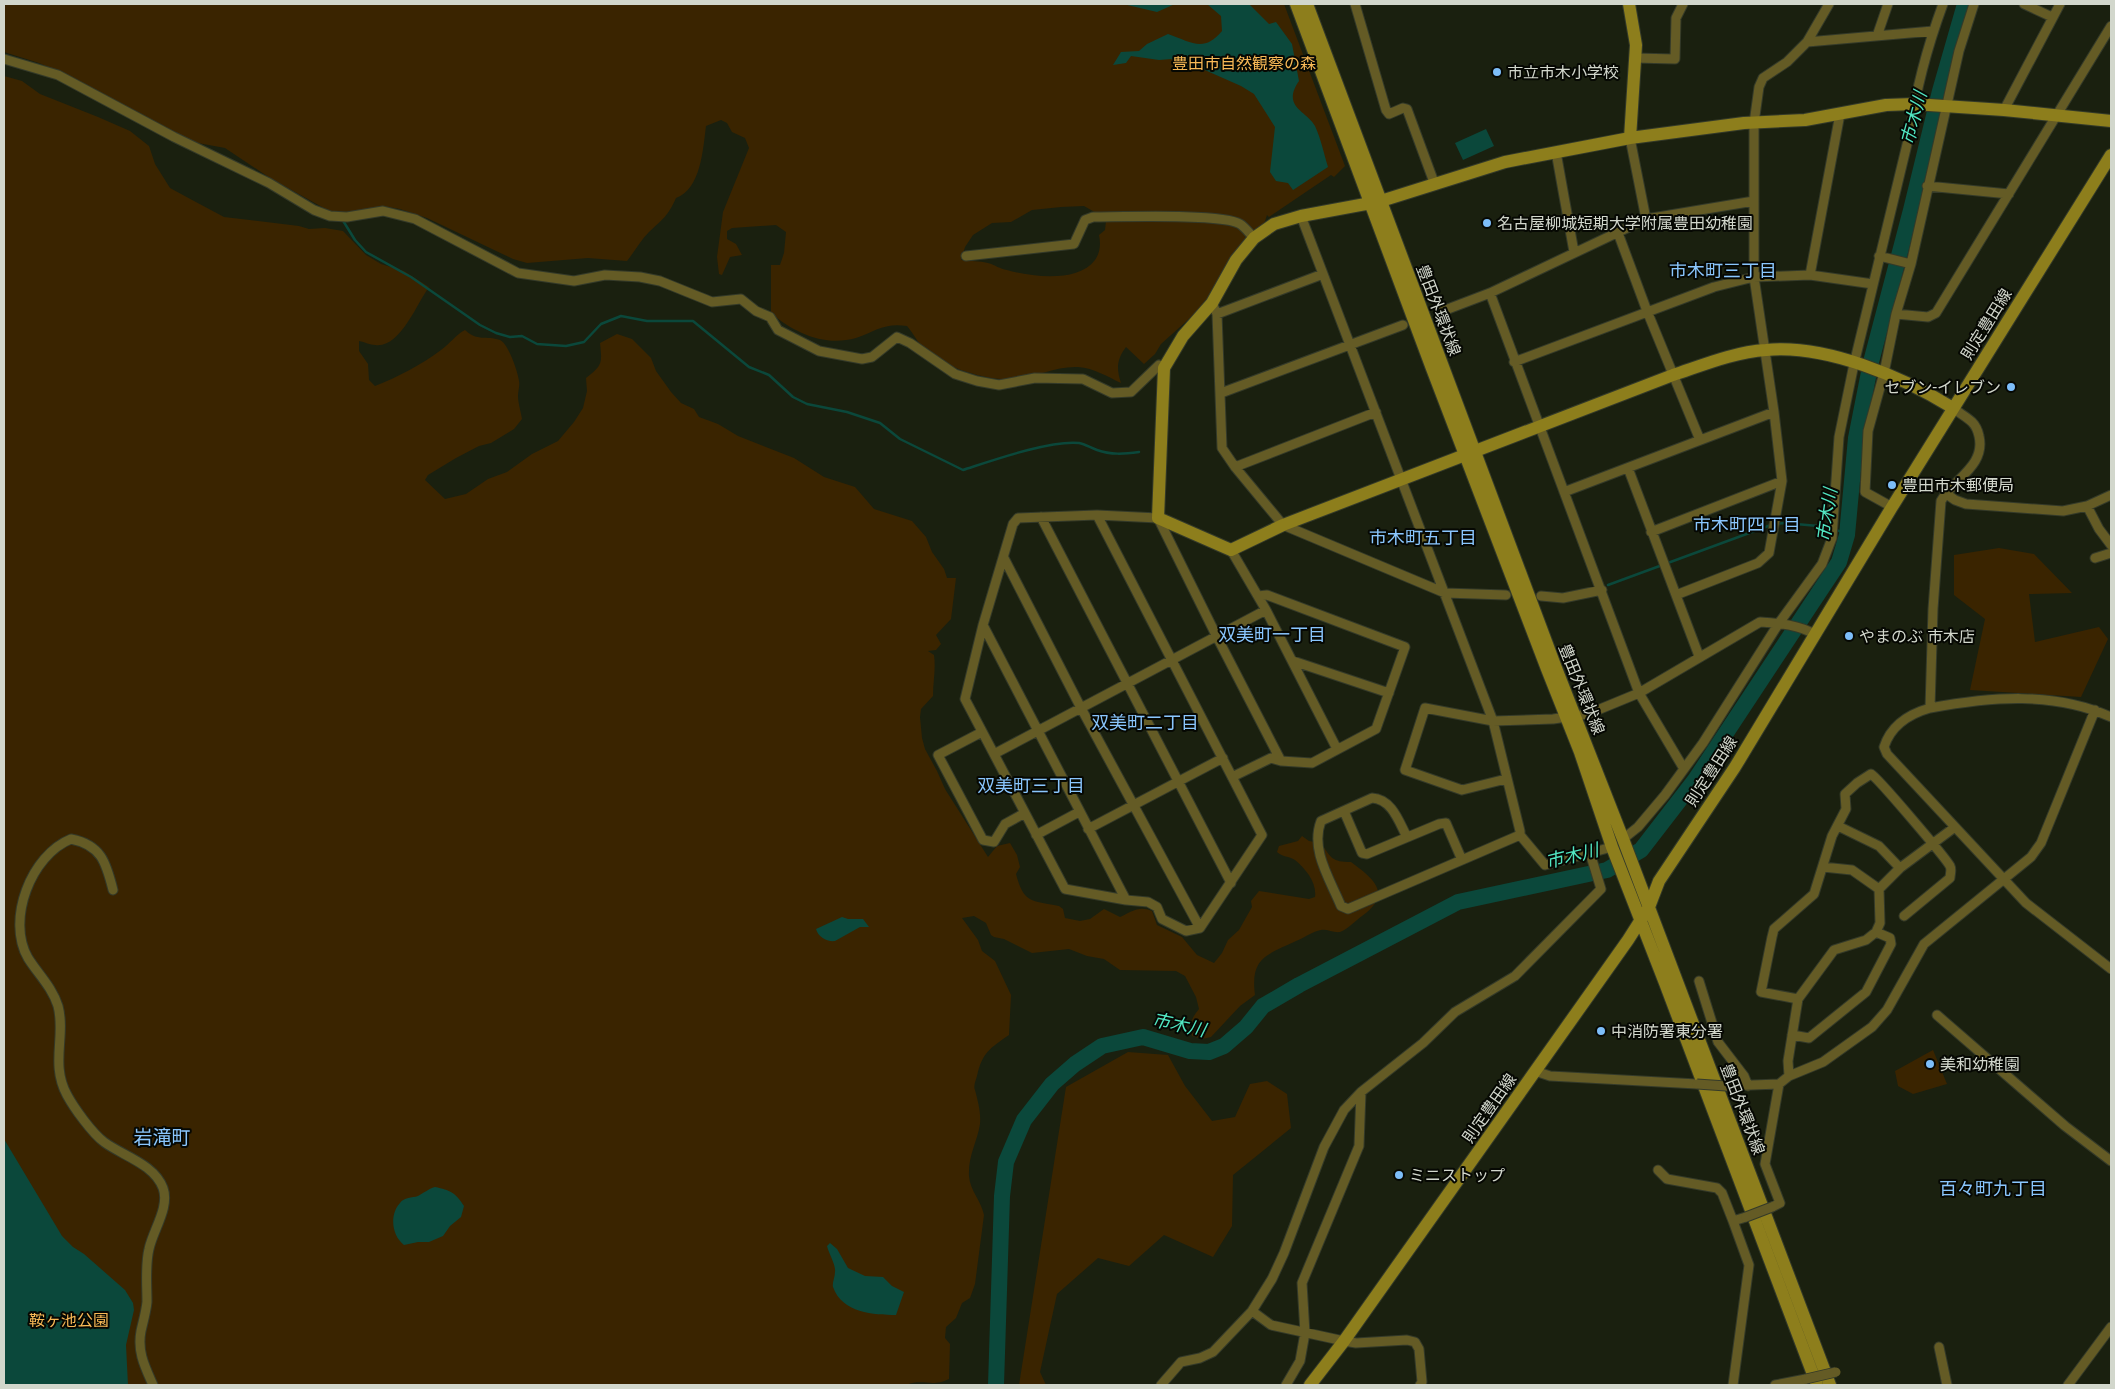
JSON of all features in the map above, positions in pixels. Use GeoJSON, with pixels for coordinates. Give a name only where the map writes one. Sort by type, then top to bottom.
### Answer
{"type":"FeatureCollection","features":[{"type":"Feature","properties":{"kind":"street","name":"豊田外環状線"},"geometry":{"type":"LineString","coordinates":[[1296,4],[1376,202]]}},
{"type":"Feature","properties":{"kind":"street","name":"豊田外環状線"},"geometry":{"type":"LineString","coordinates":[[1307,4],[1376,202],[1571,717],[1580,752],[1619,846],[1628,871],[1640,921],[1812,1382]]}},
{"type":"Feature","properties":{"kind":"street"},"geometry":{"type":"LineString","coordinates":[[1355,4],[1386,110],[1389,114],[1403,108],[1407,109],[1435,185]]}},
{"type":"Feature","properties":{"kind":"street"},"geometry":{"type":"LineString","coordinates":[[1629,4],[1636,45],[1630,138],[1646,219]]}},
{"type":"Feature","properties":{"kind":"street"},"geometry":{"type":"LineString","coordinates":[[1635,58],[1675,59],[1676,18],[1682,4]]}},
{"type":"Feature","properties":{"kind":"street"},"geometry":{"type":"LineString","coordinates":[[1676,594],[1758,563],[1769,553],[1782,481],[1766,350],[1754,277],[1754,123],[1759,87],[1763,78],[1787,62],[1807,42],[1829,4]]}},
{"type":"Feature","properties":{"kind":"street"},"geometry":{"type":"LineString","coordinates":[[1877,36],[1888,4]]}},
{"type":"Feature","properties":{"kind":"street"},"geometry":{"type":"LineString","coordinates":[[1301,216],[1403,479],[1493,722],[1520,835],[1545,865],[1592,858],[1619,846],[1665,795],[1779,623],[1822,564],[1832,534],[1838,437],[1933,31],[1943,4]]}},
{"type":"Feature","properties":{"kind":"street"},"geometry":{"type":"LineString","coordinates":[[1892,507],[1865,492],[1868,431],[1884,373],[1896,314],[1911,264],[1944,106],[1974,4]]}},
{"type":"Feature","properties":{"kind":"street"},"geometry":{"type":"LineString","coordinates":[[2024,4],[2052,17]]}},
{"type":"Feature","properties":{"kind":"street"},"geometry":{"type":"LineString","coordinates":[[2004,110],[2060,4]]}},
{"type":"Feature","properties":{"kind":"street"},"geometry":{"type":"LineString","coordinates":[[1896,314],[1928,317],[1936,313],[2111,26]]}},
{"type":"Feature","properties":{"kind":"street"},"geometry":{"type":"LineString","coordinates":[[1807,42],[1933,31]]}},
{"type":"Feature","properties":{"kind":"street"},"geometry":{"type":"LineString","coordinates":[[4,59],[58,75],[174,137],[269,183],[314,210],[330,216],[347,217],[383,212],[415,219],[518,273],[574,282],[605,275],[640,277],[660,281],[712,302],[741,299],[756,311],[770,317],[778,330],[819,351],[862,359],[872,357],[897,337],[910,342],[955,374],[977,382],[999,385],[1034,378],[1083,379],[1112,393],[1131,392],[1159,365],[1164,368]]}},
{"type":"Feature","properties":{"kind":"street"},"geometry":{"type":"LineString","coordinates":[[1282,761],[1216,637],[1158,518],[1164,368],[1184,336],[1215,308],[1236,260],[1254,238],[1274,224],[1301,216],[1376,202],[1505,162],[1630,138],[1754,123],[1805,120],[1886,105],[1916,104],[2004,110],[2058,114],[2111,121]]}},
{"type":"Feature","properties":{"kind":"street"},"geometry":{"type":"LineString","coordinates":[[1810,275],[1840,114]]}},
{"type":"Feature","properties":{"kind":"street"},"geometry":{"type":"LineString","coordinates":[[1556,152],[1574,252]]}},
{"type":"Feature","properties":{"kind":"street","name":"則定豊田線"},"geometry":{"type":"LineString","coordinates":[[1310,1385],[1344,1341],[1640,921],[1649,907],[1659,881],[1735,767],[1813,633],[2111,155]]}},
{"type":"Feature","properties":{"kind":"street"},"geometry":{"type":"LineString","coordinates":[[1927,186],[2009,194]]}},
{"type":"Feature","properties":{"kind":"street"},"geometry":{"type":"LineString","coordinates":[[1440,312],[1490,293],[1646,219],[1754,201]]}},
{"type":"Feature","properties":{"kind":"street"},"geometry":{"type":"LineString","coordinates":[[966,256],[1074,244],[1085,220],[1093,217],[1212,218],[1234,221],[1254,238]]}},
{"type":"Feature","properties":{"kind":"street"},"geometry":{"type":"LineString","coordinates":[[1618,233],[1647,311],[1700,440]]}},
{"type":"Feature","properties":{"kind":"street"},"geometry":{"type":"LineString","coordinates":[[1879,256],[1911,264]]}},
{"type":"Feature","properties":{"kind":"street"},"geometry":{"type":"LineString","coordinates":[[1215,308],[1323,274]]}},
{"type":"Feature","properties":{"kind":"street"},"geometry":{"type":"LineString","coordinates":[[1514,362],[1714,287],[1754,277],[1810,275],[1873,284]]}},
{"type":"Feature","properties":{"kind":"street"},"geometry":{"type":"LineString","coordinates":[[1490,293],[1514,362],[1640,692],[1684,769]]}},
{"type":"Feature","properties":{"kind":"street"},"geometry":{"type":"LineString","coordinates":[[1215,308],[1222,448],[1235,467],[1283,525],[1445,593],[1506,595]]}},
{"type":"Feature","properties":{"kind":"street"},"geometry":{"type":"LineString","coordinates":[[1220,393],[1403,325]]}},
{"type":"Feature","properties":{"kind":"street"},"geometry":{"type":"LineString","coordinates":[[1232,550],[1283,525],[1540,428],[1673,375],[1736,355],[1766,350],[1805,351],[1884,373],[1928,392],[1975,425],[1978,433],[1981,447],[1976,462],[1945,493],[1940,508],[1935,572],[1930,708]]}},
{"type":"Feature","properties":{"kind":"street"},"geometry":{"type":"LineString","coordinates":[[1235,467],[1376,412]]}},
{"type":"Feature","properties":{"kind":"street"},"geometry":{"type":"LineString","coordinates":[[1564,492],[1774,412]]}},
{"type":"Feature","properties":{"kind":"street"},"geometry":{"type":"LineString","coordinates":[[1628,468],[1699,656]]}},
{"type":"Feature","properties":{"kind":"street"},"geometry":{"type":"LineString","coordinates":[[1651,532],[1782,481]]}},
{"type":"Feature","properties":{"kind":"street"},"geometry":{"type":"LineString","coordinates":[[1945,493],[1955,500],[1966,504],[2053,512],[2087,506],[2111,496]]}},
{"type":"Feature","properties":{"kind":"street"},"geometry":{"type":"LineString","coordinates":[[2087,506],[2099,529],[2108,534],[2111,545]]}},
{"type":"Feature","properties":{"kind":"street"},"geometry":{"type":"LineString","coordinates":[[1096,515],[1262,835],[1200,928],[1186,931],[1162,919],[1158,907],[1148,902],[1126,900],[1065,888],[965,699],[983,625],[1013,524],[1018,518],[1096,515],[1158,518],[1232,550],[1293,661],[1337,749]]}},
{"type":"Feature","properties":{"kind":"street"},"geometry":{"type":"LineString","coordinates":[[1041,517],[1126,684],[1231,883]]}},
{"type":"Feature","properties":{"kind":"street"},"geometry":{"type":"LineString","coordinates":[[2095,558],[2111,553]]}},
{"type":"Feature","properties":{"kind":"street"},"geometry":{"type":"LineString","coordinates":[[1004,558],[1081,708],[1200,928]]}},
{"type":"Feature","properties":{"kind":"street"},"geometry":{"type":"LineString","coordinates":[[1541,596],[1563,598],[1602,590]]}},
{"type":"Feature","properties":{"kind":"street"},"geometry":{"type":"LineString","coordinates":[[1232,778],[1271,758],[1282,761],[1312,763],[1376,729],[1405,647],[1267,595],[1258,596]]}},
{"type":"Feature","properties":{"kind":"street"},"geometry":{"type":"LineString","coordinates":[[994,754],[1266,610]]}},
{"type":"Feature","properties":{"kind":"street"},"geometry":{"type":"LineString","coordinates":[[1506,780],[1462,790],[1405,770],[1425,708],[1493,722],[1571,717],[1620,702],[1640,692],[1760,622],[1779,623],[1813,633]]}},
{"type":"Feature","properties":{"kind":"street"},"geometry":{"type":"LineString","coordinates":[[983,625],[1126,900]]}},
{"type":"Feature","properties":{"kind":"street"},"geometry":{"type":"LineString","coordinates":[[1293,661],[1389,693]]}},
{"type":"Feature","properties":{"kind":"street"},"geometry":{"type":"LineString","coordinates":[[2111,717],[2095,710],[2056,700],[2010,698],[1976,700],[1930,708],[1914,713],[1887,736],[1884,747],[1887,754],[2026,902],[2111,970]]}},
{"type":"Feature","properties":{"kind":"street"},"geometry":{"type":"LineString","coordinates":[[1535,1071],[1550,1076],[1748,1086],[1779,1084],[1789,1076],[1823,1062],[1872,1027],[1887,1010],[1924,944],[2031,857],[2041,844],[2095,710]]}},
{"type":"Feature","properties":{"kind":"street"},"geometry":{"type":"LineString","coordinates":[[982,732],[938,756],[983,840],[994,842],[1005,824],[1025,813]]}},
{"type":"Feature","properties":{"kind":"street"},"geometry":{"type":"LineString","coordinates":[[1088,830],[1223,758]]}},
{"type":"Feature","properties":{"kind":"street"},"geometry":{"type":"LineString","coordinates":[[1798,999],[1761,992],[1760,988],[1774,929],[1814,894],[1832,836],[1846,809],[1845,794],[1871,774],[1950,866],[1950,878],[1904,916]]}},
{"type":"Feature","properties":{"kind":"street"},"geometry":{"type":"LineString","coordinates":[[1407,837],[1391,807],[1380,799],[1372,798],[1321,821],[1317,832],[1318,851],[1341,906],[1348,909],[1520,835]]}},
{"type":"Feature","properties":{"kind":"street"},"geometry":{"type":"LineString","coordinates":[[1344,811],[1362,853],[1367,854],[1439,824],[1446,824],[1462,860]]}},
{"type":"Feature","properties":{"kind":"street"},"geometry":{"type":"LineString","coordinates":[[1036,836],[1079,812]]}},
{"type":"Feature","properties":{"kind":"street"},"geometry":{"type":"LineString","coordinates":[[1838,826],[1880,846],[1900,868]]}},
{"type":"Feature","properties":{"kind":"street"},"geometry":{"type":"LineString","coordinates":[[1789,1076],[1788,1061],[1798,999],[1834,950],[1866,940],[1876,932],[1880,923],[1878,889],[1900,868],[1955,827]]}},
{"type":"Feature","properties":{"kind":"street"},"geometry":{"type":"LineString","coordinates":[[114,890],[104,861],[93,846],[71,839],[61,843],[50,852],[29,882],[19,921],[20,938],[28,957],[48,986],[58,1006],[60,1024],[57,1061],[60,1077],[67,1094],[103,1142],[156,1175],[164,1188],[164,1206],[148,1251],[146,1307],[140,1343],[142,1362],[153,1385]]}},
{"type":"Feature","properties":{"kind":"street"},"geometry":{"type":"LineString","coordinates":[[1161,1385],[1181,1362],[1200,1358],[1213,1352],[1252,1311],[1272,1279],[1284,1253],[1324,1147],[1344,1110],[1361,1092],[1423,1043],[1455,1012],[1514,976],[1602,888],[1592,858]]}},
{"type":"Feature","properties":{"kind":"street"},"geometry":{"type":"LineString","coordinates":[[1823,867],[1852,870],[1878,889]]}},
{"type":"Feature","properties":{"kind":"street","name":"豊田外環状線"},"geometry":{"type":"LineString","coordinates":[[1628,871],[1649,907],[1830,1385]]}},
{"type":"Feature","properties":{"kind":"street"},"geometry":{"type":"LineString","coordinates":[[1792,1035],[1809,1038],[1866,992],[1892,944],[1890,938],[1876,932]]}},
{"type":"Feature","properties":{"kind":"street"},"geometry":{"type":"LineString","coordinates":[[1699,981],[1718,1042],[1744,1076],[1748,1086]]}},
{"type":"Feature","properties":{"kind":"street"},"geometry":{"type":"LineString","coordinates":[[1937,1015],[2065,1126],[2111,1161]]}},
{"type":"Feature","properties":{"kind":"street"},"geometry":{"type":"LineString","coordinates":[[1733,1221],[1780,1203],[1765,1164],[1779,1084]]}},
{"type":"Feature","properties":{"kind":"street"},"geometry":{"type":"LineString","coordinates":[[1286,1385],[1300,1362],[1305,1333],[1302,1283],[1359,1146],[1361,1092]]}},
{"type":"Feature","properties":{"kind":"street"},"geometry":{"type":"LineString","coordinates":[[1658,1170],[1667,1179],[1717,1188],[1722,1192],[1749,1265],[1733,1385]]}},
{"type":"Feature","properties":{"kind":"street"},"geometry":{"type":"LineString","coordinates":[[1252,1311],[1271,1325],[1344,1341],[1356,1343],[1407,1340],[1415,1342],[1419,1349],[1422,1382],[1420,1385]]}},
{"type":"Feature","properties":{"kind":"street"},"geometry":{"type":"LineString","coordinates":[[2068,1385],[2111,1327]]}},
{"type":"Feature","properties":{"kind":"street"},"geometry":{"type":"LineString","coordinates":[[1939,1347],[1947,1385]]}},
{"type":"Feature","properties":{"kind":"street"},"geometry":{"type":"LineString","coordinates":[[1775,1385],[1812,1382],[1836,1372]]}},
{"type":"Feature","properties":{"kind":"green space","name":"豊田市自然観察の森"},"geometry":{"type":"Polygon","coordinates":[[[4,4],[1284,4],[1345,166],[1334,177],[1331,175],[1269,217],[1267,215],[1264,224],[1253,231],[1237,219],[1219,216],[1098,214],[1084,206],[1032,210],[1011,222],[992,223],[973,235],[965,247],[961,260],[985,262],[1028,275],[1041,276],[1066,275],[1087,267],[1095,260],[1098,254],[1100,245],[1099,235],[1105,230],[1106,221],[1220,221],[1240,227],[1248,237],[1232,255],[1209,301],[1161,344],[1155,354],[1144,364],[1126,347],[1118,364],[1121,383],[1095,371],[1078,367],[1062,368],[1015,379],[994,378],[957,369],[936,359],[922,347],[907,326],[899,325],[880,328],[856,338],[833,341],[800,332],[780,320],[771,313],[771,265],[780,265],[784,253],[786,232],[776,225],[732,228],[727,231],[727,239],[736,244],[742,255],[730,257],[722,275],[719,274],[717,257],[723,212],[749,148],[745,138],[732,132],[727,123],[721,120],[706,126],[702,157],[691,186],[676,198],[668,213],[646,235],[627,261],[588,258],[527,263],[513,259],[427,218],[400,209],[382,206],[345,214],[331,212],[270,178],[225,148],[198,143],[145,124],[123,107],[57,71],[4,52],[4,4]]]}},
{"type":"Feature","properties":{"kind":"green space"},"geometry":{"type":"Polygon","coordinates":[[[4,76],[22,81],[40,94],[130,131],[149,146],[155,164],[170,188],[224,217],[299,226],[309,229],[325,228],[343,231],[366,255],[381,264],[404,271],[429,287],[407,324],[392,340],[384,344],[375,345],[359,341],[359,351],[368,364],[369,380],[375,386],[401,375],[425,361],[465,330],[474,336],[503,342],[512,358],[518,377],[518,399],[522,419],[514,429],[491,443],[479,446],[428,475],[425,480],[445,499],[466,494],[488,479],[507,472],[532,454],[558,441],[583,408],[587,391],[586,378],[596,370],[600,363],[600,343],[617,334],[632,339],[651,358],[656,371],[671,392],[681,403],[694,409],[699,417],[718,424],[738,436],[794,458],[824,477],[855,487],[874,509],[912,521],[926,537],[947,578],[956,578],[951,619],[936,635],[941,644],[936,650],[928,651],[934,655],[935,670],[933,696],[921,709],[922,738],[925,749],[945,789],[988,857],[997,846],[1010,843],[1017,855],[1020,867],[1016,874],[1019,884],[1022,891],[1030,899],[1059,906],[1063,909],[1065,918],[1080,921],[1090,919],[1104,909],[1120,917],[1135,910],[1147,909],[1152,911],[1157,925],[1182,937],[1197,955],[1214,963],[1222,953],[1228,940],[1239,930],[1252,907],[1251,901],[1259,891],[1309,899],[1315,897],[1314,887],[1307,872],[1295,860],[1277,852],[1279,846],[1298,841],[1302,836],[1309,841],[1321,843],[1333,858],[1351,862],[1373,881],[1377,887],[1378,894],[1377,901],[1371,908],[1343,931],[1318,931],[1269,954],[1258,965],[1255,972],[1255,995],[1240,1006],[1211,1037],[1202,1039],[1192,1036],[1191,1032],[1191,1022],[1199,1009],[1196,997],[1185,976],[1176,971],[1120,970],[1104,959],[1087,956],[1069,949],[1032,953],[1004,939],[994,937],[991,935],[986,923],[974,916],[962,918],[978,940],[982,951],[995,961],[1011,995],[1009,1035],[984,1056],[974,1085],[980,1111],[980,1124],[971,1155],[969,1176],[971,1186],[984,1215],[975,1284],[970,1298],[962,1303],[956,1318],[946,1327],[945,1338],[950,1344],[949,1379],[937,1383],[918,1382],[906,1385],[4,1385],[4,76]]]}},
{"type":"Feature","properties":{"kind":"green space"},"geometry":{"type":"Polygon","coordinates":[[[1999,548],[2034,554],[2072,593],[2029,594],[2035,642],[2099,627],[2108,639],[2081,697],[1970,690],[1985,619],[1954,595],[1954,555],[1999,548]]]}},
{"type":"Feature","properties":{"kind":"green space"},"geometry":{"type":"Polygon","coordinates":[[[1933,1050],[1947,1084],[1913,1094],[1898,1086],[1895,1071],[1933,1050]]]}},
{"type":"Feature","properties":{"kind":"green space"},"geometry":{"type":"Polygon","coordinates":[[[1128,1052],[1168,1055],[1185,1086],[1212,1121],[1235,1117],[1250,1084],[1267,1081],[1287,1094],[1291,1128],[1233,1175],[1232,1226],[1213,1257],[1164,1235],[1129,1266],[1098,1258],[1057,1294],[1040,1372],[1046,1385],[1019,1385],[1066,1087],[1128,1052]]]}},
{"type":"Feature","properties":{"kind":"water"},"geometry":{"type":"Polygon","coordinates":[[[1123,4],[1175,4],[1157,12],[1123,4]]]}},
{"type":"Feature","properties":{"kind":"water"},"geometry":{"type":"Polygon","coordinates":[[[1207,4],[1249,4],[1269,24],[1276,22],[1292,44],[1299,81],[1294,90],[1294,103],[1315,126],[1328,167],[1293,190],[1288,183],[1276,181],[1270,172],[1275,127],[1254,94],[1241,86],[1198,67],[1185,66],[1171,59],[1159,60],[1131,56],[1126,63],[1113,65],[1121,52],[1139,51],[1147,44],[1168,34],[1197,44],[1209,42],[1222,31],[1221,16],[1207,4]]]}},
{"type":"Feature","properties":{"kind":"water"},"geometry":{"type":"Polygon","coordinates":[[[1486,129],[1494,146],[1463,160],[1455,143],[1486,129]]]}},
{"type":"Feature","properties":{"kind":"water"},"geometry":{"type":"Polygon","coordinates":[[[842,917],[863,919],[869,927],[860,927],[835,941],[826,940],[821,937],[816,929],[842,917]]]}},
{"type":"Feature","properties":{"kind":"water","name":"鞍ヶ池公園"},"geometry":{"type":"Polygon","coordinates":[[[4,1139],[62,1236],[125,1290],[133,1303],[134,1310],[126,1345],[128,1385],[4,1385],[4,1139]]]}},
{"type":"Feature","properties":{"kind":"water"},"geometry":{"type":"Polygon","coordinates":[[[435,1187],[449,1191],[458,1198],[464,1206],[461,1217],[450,1226],[443,1236],[429,1242],[404,1245],[397,1236],[393,1225],[394,1213],[402,1201],[418,1196],[435,1187]]]}},
{"type":"Feature","properties":{"kind":"water"},"geometry":{"type":"Polygon","coordinates":[[[830,1243],[837,1249],[848,1268],[865,1276],[883,1277],[892,1286],[904,1292],[896,1315],[860,1311],[851,1307],[837,1296],[833,1287],[835,1269],[827,1246],[830,1243]]]}},
{"type":"Feature","properties":{"kind":"waterway","name":"市木川"},"geometry":{"type":"LineString","coordinates":[[996,1385],[1002,1196],[1006,1162],[1024,1120],[1052,1084],[1075,1064],[1102,1046],[1143,1037],[1190,1051],[1209,1052],[1224,1046],[1246,1027],[1263,1006],[1299,985],[1458,902],[1607,870],[1641,850],[1695,780],[1839,562],[1847,535],[1856,438],[1871,362],[1940,91],[1965,4]]}},
{"type":"Feature","properties":{"kind":"waterway"},"geometry":{"type":"LineString","coordinates":[[342,219],[355,240],[366,252],[411,277],[480,325],[496,333],[510,337],[522,336],[537,344],[566,346],[584,342],[601,324],[621,316],[647,321],[693,321],[749,367],[769,375],[793,397],[807,404],[847,412],[880,423],[900,439],[963,470],[1021,452],[1067,443],[1079,443],[1102,452],[1123,454],[1139,452]]}},
{"type":"Feature","properties":{"kind":"waterway"},"geometry":{"type":"LineString","coordinates":[[1776,524],[1830,527]]}},
{"type":"Feature","properties":{"kind":"waterway"},"geometry":{"type":"LineString","coordinates":[[1608,585],[1771,525]]}},
{"type":"Feature","properties":{"kind":"waterway"},"geometry":{"type":"LineString","coordinates":[[1835,529],[1847,535]]}},
{"type":"Feature","properties":{"kind":"place","name":"市立市木小学校"},"geometry":{"type":"Point","coordinates":[1497,72]}},
{"type":"Feature","properties":{"kind":"place","name":"名古屋柳城短期大学附属豊田幼稚園"},"geometry":{"type":"Point","coordinates":[1487,223]}},
{"type":"Feature","properties":{"kind":"place","name":"セブン-イレブン"},"geometry":{"type":"Point","coordinates":[2011,387]}},
{"type":"Feature","properties":{"kind":"place","name":"豊田市木郵便局"},"geometry":{"type":"Point","coordinates":[1892,485]}},
{"type":"Feature","properties":{"kind":"place","name":"やまのぶ 市木店"},"geometry":{"type":"Point","coordinates":[1849,636]}},
{"type":"Feature","properties":{"kind":"place","name":"中消防署東分署"},"geometry":{"type":"Point","coordinates":[1601,1031]}},
{"type":"Feature","properties":{"kind":"place","name":"美和幼稚園"},"geometry":{"type":"Point","coordinates":[1930,1064]}},
{"type":"Feature","properties":{"kind":"place","name":"ミニストップ"},"geometry":{"type":"Point","coordinates":[1399,1175]}},
{"type":"Feature","properties":{"kind":"district","name":"市木町三丁目"},"geometry":{"type":"Point","coordinates":[1723,271]}},
{"type":"Feature","properties":{"kind":"district","name":"市木町四丁目"},"geometry":{"type":"Point","coordinates":[1747,525]}},
{"type":"Feature","properties":{"kind":"district","name":"市木町五丁目"},"geometry":{"type":"Point","coordinates":[1423,538]}},
{"type":"Feature","properties":{"kind":"district","name":"双美町一丁目"},"geometry":{"type":"Point","coordinates":[1272,635]}},
{"type":"Feature","properties":{"kind":"district","name":"双美町二丁目"},"geometry":{"type":"Point","coordinates":[1145,723]}},
{"type":"Feature","properties":{"kind":"district","name":"双美町三丁目"},"geometry":{"type":"Point","coordinates":[1031,786]}},
{"type":"Feature","properties":{"kind":"district","name":"岩滝町"},"geometry":{"type":"Point","coordinates":[162,1137]}},
{"type":"Feature","properties":{"kind":"district","name":"百々町九丁目"},"geometry":{"type":"Point","coordinates":[1993,1189]}}]}
